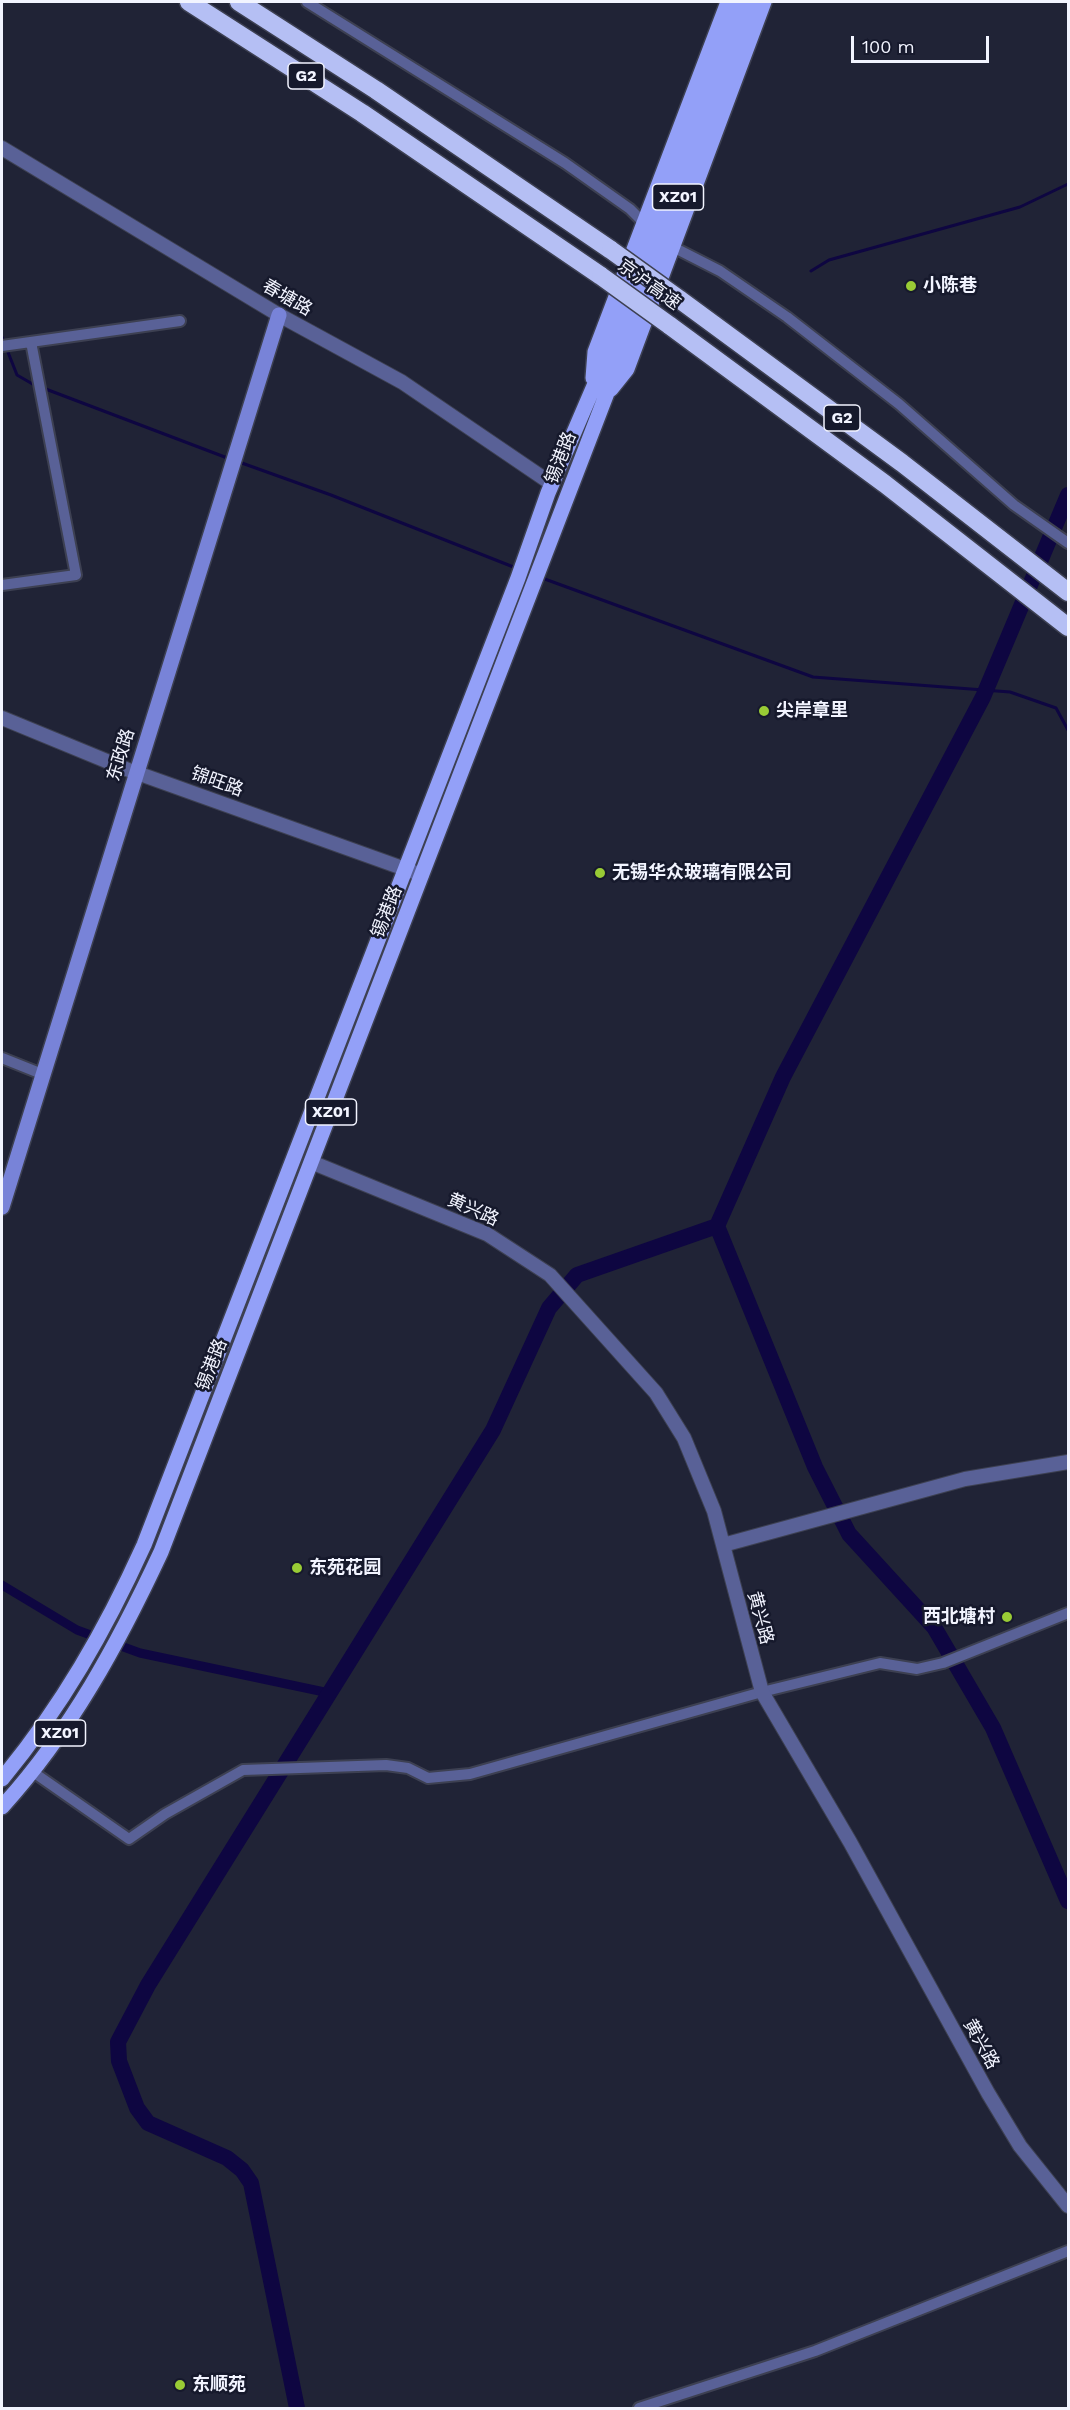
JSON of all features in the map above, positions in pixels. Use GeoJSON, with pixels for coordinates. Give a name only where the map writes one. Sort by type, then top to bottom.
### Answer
{"type":"FeatureCollection","features":[{"type":"Feature","properties":{"kind":"highway","name":"京沪高速"},"geometry":{"type":"LineString","coordinates":[[189,2],[362,113],[601,276],[991,565],[1062,622]]}},
{"type":"Feature","properties":{"kind":"highway","name":"京沪高速"},"geometry":{"type":"LineString","coordinates":[[239,2],[376,90],[611,250],[792,381],[1068,591]]}},
{"type":"Feature","properties":{"kind":"main road"},"geometry":{"type":"LineString","coordinates":[[658,236],[728,2]]}},
{"type":"Feature","properties":{"kind":"main road","name":"XZ01"},"geometry":{"type":"LineString","coordinates":[[658,236],[741,2]]}},
{"type":"Feature","properties":{"kind":"main road","name":"XZ01"},"geometry":{"type":"LineString","coordinates":[[658,236],[752,2]]}},
{"type":"Feature","properties":{"kind":"main road"},"geometry":{"type":"LineString","coordinates":[[658,236],[764,2]]}},
{"type":"Feature","properties":{"kind":"main road","name":"锡港路"},"geometry":{"type":"LineString","coordinates":[[2,1779],[45,1724],[105,1628],[160,1506],[518,578],[550,488],[592,387],[595,352],[658,236]]}},
{"type":"Feature","properties":{"kind":"main road","name":"锡港路"},"geometry":{"type":"LineString","coordinates":[[2,1806],[33,1772],[91,1688],[121,1636],[172,1523],[607,393],[627,369],[658,236]]}},
{"type":"Feature","properties":{"kind":"main road","name":"东政路"},"geometry":{"type":"LineString","coordinates":[[2,1207],[38,1072],[273,316]]}},
{"type":"Feature","properties":{"kind":"main road","name":"东政路"},"geometry":{"type":"LineString","coordinates":[[2,1172],[38,1072]]}},
{"type":"Feature","properties":{"kind":"street"},"geometry":{"type":"LineString","coordinates":[[307,2],[565,163],[658,236],[720,271],[787,317],[899,404],[1014,505],[1067,542]]}},
{"type":"Feature","properties":{"kind":"street","name":"春塘路"},"geometry":{"type":"LineString","coordinates":[[2,148],[273,316]]}},
{"type":"Feature","properties":{"kind":"street","name":"春塘路"},"geometry":{"type":"LineString","coordinates":[[2,158],[273,316],[402,382],[550,488]]}},
{"type":"Feature","properties":{"kind":"street"},"geometry":{"type":"LineString","coordinates":[[2,346],[180,321]]}},
{"type":"Feature","properties":{"kind":"street"},"geometry":{"type":"LineString","coordinates":[[2,585],[76,574],[32,342]]}},
{"type":"Feature","properties":{"kind":"street","name":"锦旺路"},"geometry":{"type":"LineString","coordinates":[[2,718],[131,770],[422,875]]}},
{"type":"Feature","properties":{"kind":"street"},"geometry":{"type":"LineString","coordinates":[[2,1058],[38,1072]]}},
{"type":"Feature","properties":{"kind":"street","name":"黄兴路"},"geometry":{"type":"LineString","coordinates":[[311,1162],[486,1234],[550,1275],[656,1393],[684,1438],[714,1511],[762,1692],[850,1842],[987,2093],[1020,2146],[1068,2206]]}},
{"type":"Feature","properties":{"kind":"street"},"geometry":{"type":"LineString","coordinates":[[723,1545],[965,1479],[1068,1462]]}},
{"type":"Feature","properties":{"kind":"street"},"geometry":{"type":"LineString","coordinates":[[33,1772],[129,1839],[165,1814],[243,1770],[259,1767],[293,1770],[386,1765],[408,1768],[428,1778],[470,1774],[762,1692],[880,1663],[917,1669],[944,1663],[1068,1613]]}},
{"type":"Feature","properties":{"kind":"street"},"geometry":{"type":"LineString","coordinates":[[639,2409],[815,2351],[1068,2251]]}},
{"type":"Feature","properties":{"kind":"waterway"},"geometry":{"type":"LineString","coordinates":[[811,271],[829,260],[1020,207],[1068,184]]}},
{"type":"Feature","properties":{"kind":"waterway"},"geometry":{"type":"LineString","coordinates":[[2,337],[17,375],[36,386]]}},
{"type":"Feature","properties":{"kind":"waterway"},"geometry":{"type":"LineString","coordinates":[[43,388],[230,459]]}},
{"type":"Feature","properties":{"kind":"waterway"},"geometry":{"type":"LineString","coordinates":[[239,462],[331,495],[516,568]]}},
{"type":"Feature","properties":{"kind":"waterway"},"geometry":{"type":"LineString","coordinates":[[297,2408],[251,2183],[242,2170],[227,2158],[148,2123],[137,2108],[119,2061],[118,2042],[148,1985],[493,1430],[549,1308],[577,1275],[717,1226],[783,1077],[983,697],[1068,495]]}},
{"type":"Feature","properties":{"kind":"waterway"},"geometry":{"type":"LineString","coordinates":[[542,578],[813,677],[1010,692],[1056,708],[1068,730]]}},
{"type":"Feature","properties":{"kind":"waterway"},"geometry":{"type":"LineString","coordinates":[[717,1226],[815,1467],[849,1534],[934,1627],[993,1728],[1068,1901]]}},
{"type":"Feature","properties":{"kind":"waterway"},"geometry":{"type":"LineString","coordinates":[[2,1585],[77,1630],[140,1653],[329,1693]]}},
{"type":"Feature","properties":{"kind":"place","name":"小陈巷"},"geometry":{"type":"Point","coordinates":[911,286]}},
{"type":"Feature","properties":{"kind":"place","name":"尖岸章里"},"geometry":{"type":"Point","coordinates":[764,711]}},
{"type":"Feature","properties":{"kind":"place","name":"无锡华众玻璃有限公司"},"geometry":{"type":"Point","coordinates":[600,873]}},
{"type":"Feature","properties":{"kind":"place","name":"东苑花园"},"geometry":{"type":"Point","coordinates":[297,1568]}},
{"type":"Feature","properties":{"kind":"place","name":"西北塘村"},"geometry":{"type":"Point","coordinates":[1007,1617]}},
{"type":"Feature","properties":{"kind":"place","name":"东顺苑"},"geometry":{"type":"Point","coordinates":[180,2385]}}]}
